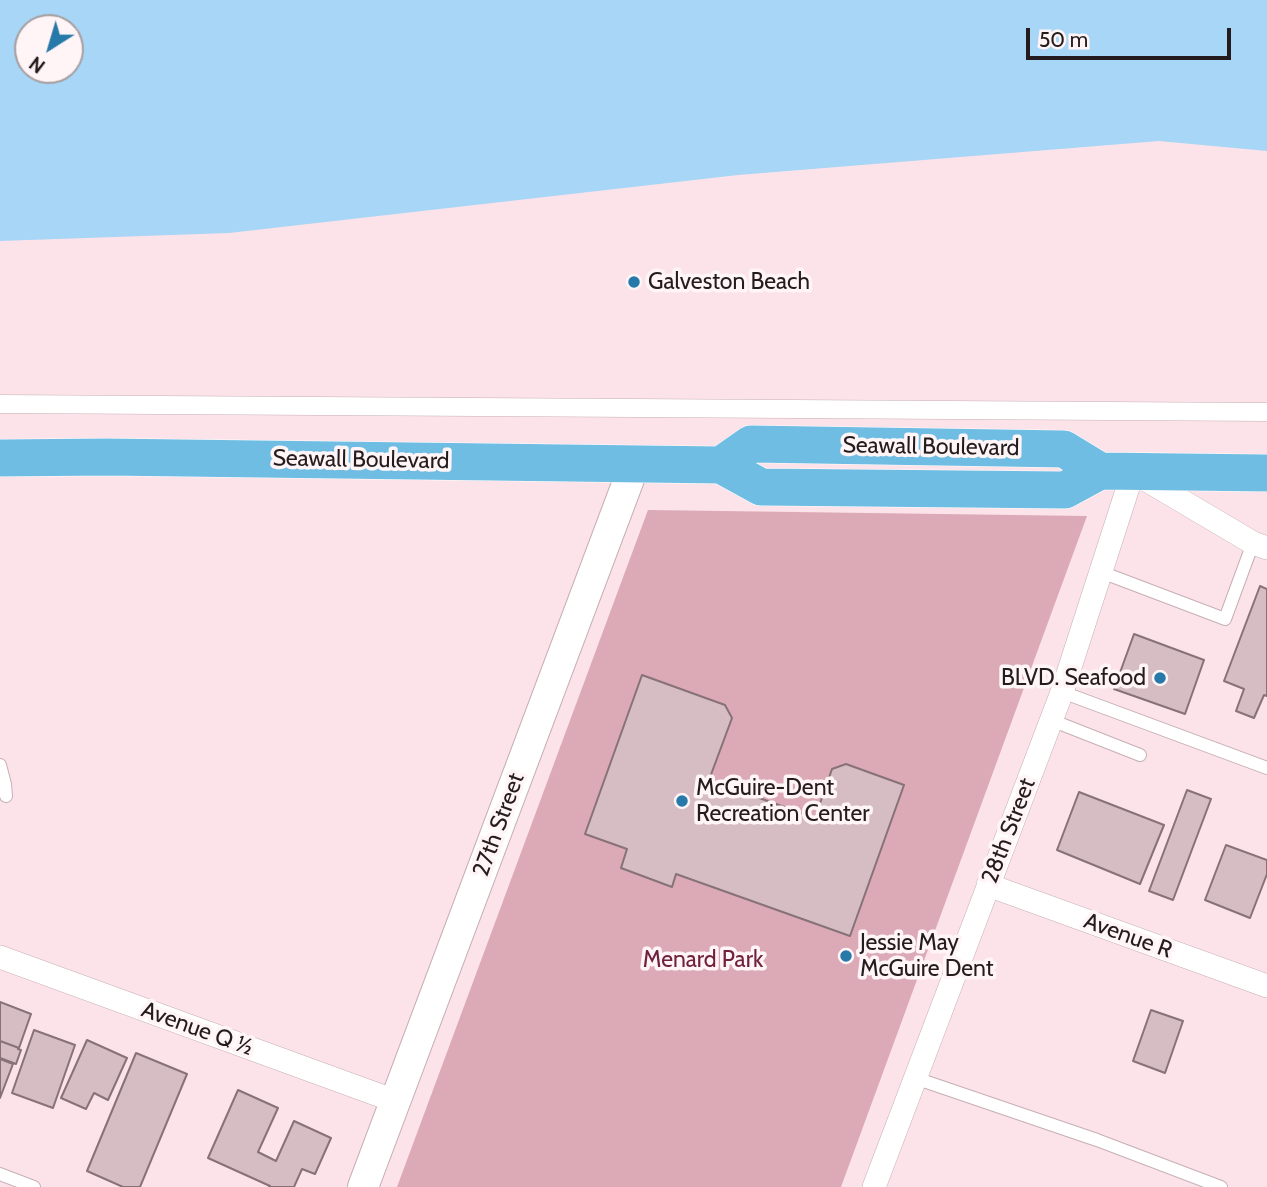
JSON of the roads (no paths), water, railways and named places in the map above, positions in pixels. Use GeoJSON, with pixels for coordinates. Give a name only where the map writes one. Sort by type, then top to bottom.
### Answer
{"type":"FeatureCollection","features":[{"type":"Feature","properties":{"kind":"main road","name":"Seawall Boulevard"},"geometry":{"type":"LineString","coordinates":[[0,458],[721,465],[761,487],[1065,490],[1116,472],[1267,473]]}},
{"type":"Feature","properties":{"kind":"street"},"geometry":{"type":"LineString","coordinates":[[0,404],[1267,412]]}},
{"type":"Feature","properties":{"kind":"street","name":"27th Street"},"geometry":{"type":"LineString","coordinates":[[363,1187],[635,463]]}},
{"type":"Feature","properties":{"kind":"street"},"geometry":{"type":"LineString","coordinates":[[1116,472],[1260,546]]}},
{"type":"Feature","properties":{"kind":"street","name":"28th Street"},"geometry":{"type":"LineString","coordinates":[[874,1187],[1062,692],[1101,572],[1116,472]]}},
{"type":"Feature","properties":{"kind":"street","name":"Avenue R"},"geometry":{"type":"LineString","coordinates":[[988,885],[1267,986]]}},
{"type":"Feature","properties":{"kind":"street","name":"Avenue Q ½"},"geometry":{"type":"LineString","coordinates":[[0,957],[395,1101]]}},
{"type":"Feature","properties":{"kind":"lane"},"geometry":{"type":"LineString","coordinates":[[1101,572],[1225,619],[1260,546]]}},
{"type":"Feature","properties":{"kind":"lane"},"geometry":{"type":"LineString","coordinates":[[1062,692],[1267,768]]}},
{"type":"Feature","properties":{"kind":"lane"},"geometry":{"type":"LineString","coordinates":[[1051,720],[1140,755]]}},
{"type":"Feature","properties":{"kind":"lane"},"geometry":{"type":"LineString","coordinates":[[0,765],[6,796]]}},
{"type":"Feature","properties":{"kind":"lane"},"geometry":{"type":"LineString","coordinates":[[915,1078],[1097,1140],[1221,1187]]}},
{"type":"Feature","properties":{"kind":"lane"},"geometry":{"type":"LineString","coordinates":[[0,1174],[34,1187]]}},
{"type":"Feature","properties":{"kind":"water"},"geometry":{"type":"Polygon","coordinates":[[[0,0],[1267,0],[1267,151],[1159,141],[738,175],[229,233],[0,241],[0,0]]]}},
{"type":"Feature","properties":{"kind":"place","name":"Galveston Beach"},"geometry":{"type":"Point","coordinates":[634,282]}},
{"type":"Feature","properties":{"kind":"place","name":"BLVD. Seafood"},"geometry":{"type":"Point","coordinates":[1160,678]}},
{"type":"Feature","properties":{"kind":"place","name":"McGuire-Dent Recreation Center"},"geometry":{"type":"Point","coordinates":[682,801]}},
{"type":"Feature","properties":{"kind":"place","name":"Jessie May McGuire Dent"},"geometry":{"type":"Point","coordinates":[846,956]}},
{"type":"Feature","properties":{"kind":"park label","name":"Menard Park"},"geometry":{"type":"Point","coordinates":[703,960]}}]}
